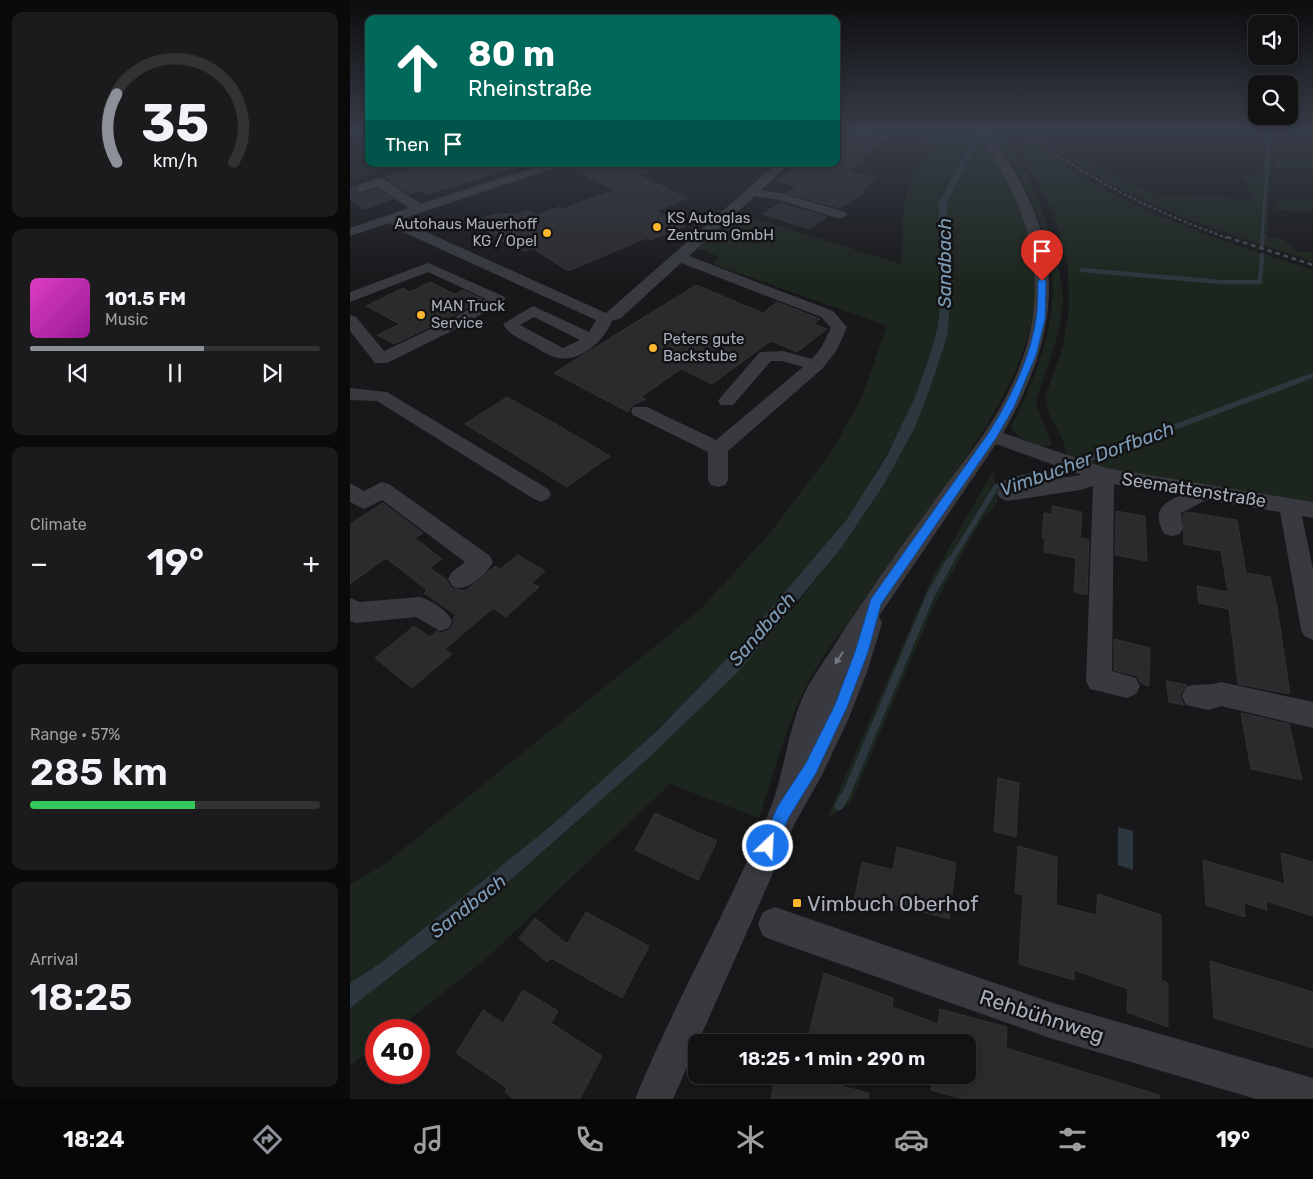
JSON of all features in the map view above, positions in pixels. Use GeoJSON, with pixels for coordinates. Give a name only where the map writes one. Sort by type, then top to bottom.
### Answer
{"type":"FeatureCollection","features":[{"type":"Feature","properties":{"kind":"street"},"geometry":{"type":"LineString","coordinates":[[350,232],[506,180]]}},
{"type":"Feature","properties":{"kind":"street"},"geometry":{"type":"LineString","coordinates":[[392,218],[408,229],[605,318],[615,315],[765,180]]}},
{"type":"Feature","properties":{"kind":"street"},"geometry":{"type":"LineString","coordinates":[[654,1099],[784,812],[811,768],[841,707],[862,652],[875,602],[992,436],[1010,407],[1032,355],[1040,319],[1042,270],[1038,244],[1027,209],[1014,180]]}},
{"type":"Feature","properties":{"kind":"street"},"geometry":{"type":"LineString","coordinates":[[362,188],[380,182],[419,209]]}},
{"type":"Feature","properties":{"kind":"street"},"geometry":{"type":"LineString","coordinates":[[752,192],[776,196],[840,215]]}},
{"type":"Feature","properties":{"kind":"street"},"geometry":{"type":"LineString","coordinates":[[735,208],[755,208],[776,196]]}},
{"type":"Feature","properties":{"kind":"street"},"geometry":{"type":"LineString","coordinates":[[680,258],[828,314],[839,327],[829,350],[816,365],[718,449],[718,480]]}},
{"type":"Feature","properties":{"kind":"street"},"geometry":{"type":"LineString","coordinates":[[350,297],[428,266],[498,299],[454,324],[381,358],[351,322]]}},
{"type":"Feature","properties":{"kind":"street"},"geometry":{"type":"LineString","coordinates":[[591,338],[602,329],[605,318]]}},
{"type":"Feature","properties":{"kind":"street"},"geometry":{"type":"LineString","coordinates":[[727,401],[766,356],[782,356],[816,365]]}},
{"type":"Feature","properties":{"kind":"street"},"geometry":{"type":"LineString","coordinates":[[350,394],[382,396],[541,494]]}},
{"type":"Feature","properties":{"kind":"street"},"geometry":{"type":"LineString","coordinates":[[640,410],[718,449]]}},
{"type":"Feature","properties":{"kind":"street","name":"Seemattenstraße"},"geometry":{"type":"LineString","coordinates":[[992,436],[1104,475],[1313,510]]}},
{"type":"Feature","properties":{"kind":"street"},"geometry":{"type":"LineString","coordinates":[[1007,493],[1080,483],[1104,475],[1099,681],[1127,686]]}},
{"type":"Feature","properties":{"kind":"street"},"geometry":{"type":"LineString","coordinates":[[350,491],[364,501],[382,488],[482,562],[460,579]]}},
{"type":"Feature","properties":{"kind":"street"},"geometry":{"type":"LineString","coordinates":[[1172,528],[1170,510],[1197,497],[1196,491]]}},
{"type":"Feature","properties":{"kind":"street"},"geometry":{"type":"LineString","coordinates":[[1289,505],[1313,629]]}},
{"type":"Feature","properties":{"kind":"street"},"geometry":{"type":"LineString","coordinates":[[350,608],[356,613],[420,608],[440,621]]}},
{"type":"Feature","properties":{"kind":"street"},"geometry":{"type":"LineString","coordinates":[[1195,696],[1208,698],[1220,694],[1313,715]]}},
{"type":"Feature","properties":{"kind":"street","name":"Rehbühnweg"},"geometry":{"type":"LineString","coordinates":[[775,924],[1053,1022],[1313,1097]]}},
{"type":"Feature","properties":{"kind":"shaded area"},"geometry":{"type":"Polygon","coordinates":[[[911,180],[950,180],[939,202],[939,241],[943,275],[938,325],[915,397],[885,457],[847,519],[740,645],[658,730],[552,825],[382,962],[350,983],[350,885],[386,863],[700,610],[770,533],[830,454],[862,397],[887,326],[713,264],[720,257],[698,249],[738,213],[901,264],[904,202],[911,180]]]}},
{"type":"Feature","properties":{"kind":"shaded area"},"geometry":{"type":"Polygon","coordinates":[[[958,180],[1009,180],[1023,212],[1033,248],[1037,282],[1032,321],[1018,364],[1009,385],[974,445],[821,660],[813,674],[787,731],[759,818],[670,784],[487,958],[410,1019],[365,1019],[365,1054],[350,1066],[350,1008],[477,910],[582,818],[795,606],[839,551],[883,486],[947,337],[947,203],[958,180]]]}},
{"type":"Feature","properties":{"kind":"shaded area"},"geometry":{"type":"Polygon","coordinates":[[[1021,180],[1030,180],[1046,220],[1058,266],[1063,295],[1058,332],[1036,400],[1037,408],[1052,445],[1047,446],[1035,445],[1023,439],[1011,427],[1025,398],[1042,352],[1047,337],[1052,305],[1053,283],[1050,260],[1045,238],[1021,180]]]}},
{"type":"Feature","properties":{"kind":"shaded area"},"geometry":{"type":"Polygon","coordinates":[[[1036,180],[1089,180],[1166,219],[1224,241],[1313,270],[1313,506],[1280,497],[1087,465],[1074,461],[1065,453],[1064,442],[1049,414],[1045,398],[1063,346],[1069,308],[1068,268],[1053,212],[1036,180]]]}},
{"type":"Feature","properties":{"kind":"shaded area"},"geometry":{"type":"Polygon","coordinates":[[[1105,180],[1123,180],[1155,194],[1256,199],[1243,180],[1270,180],[1268,238],[1281,238],[1299,252],[1313,252],[1313,261],[1177,215],[1105,180]]]}},
{"type":"Feature","properties":{"kind":"shaded area"},"geometry":{"type":"Polygon","coordinates":[[[1276,199],[1313,201],[1313,212],[1275,210],[1276,199]]]}},
{"type":"Feature","properties":{"kind":"shaded area"},"geometry":{"type":"Polygon","coordinates":[[[993,471],[998,502],[978,525],[934,606],[850,804],[827,818],[932,578],[993,471]]]}},
{"type":"Feature","properties":{"kind":"water","name":"Sandbach"},"geometry":{"type":"Polygon","coordinates":[[[950,180],[958,180],[947,203],[947,234],[953,278],[947,337],[915,427],[883,486],[839,551],[738,672],[645,761],[477,910],[350,1008],[350,983],[382,962],[552,825],[658,730],[740,645],[847,519],[886,457],[915,397],[929,358],[938,325],[943,275],[939,241],[939,202],[950,180]]]}},
{"type":"Feature","properties":{"kind":"water"},"geometry":{"type":"Polygon","coordinates":[[[1118,827],[1133,831],[1133,870],[1118,865],[1118,827]]]}},
{"type":"Feature","properties":{"kind":"building"},"geometry":{"type":"Polygon","coordinates":[[[390,180],[473,180],[427,194],[422,190],[410,194],[390,180]]]}},
{"type":"Feature","properties":{"kind":"building"},"geometry":{"type":"Polygon","coordinates":[[[595,180],[648,180],[687,198],[656,211],[685,226],[650,240],[646,238],[568,271],[532,248],[525,251],[513,244],[509,245],[473,222],[496,214],[516,214],[528,210],[537,215],[559,207],[563,209],[614,190],[595,180]]]}},
{"type":"Feature","properties":{"kind":"building"},"geometry":{"type":"Polygon","coordinates":[[[873,180],[861,191],[865,192],[840,208],[787,193],[798,186],[775,181],[873,180]]]}},
{"type":"Feature","properties":{"kind":"building"},"geometry":{"type":"Polygon","coordinates":[[[355,186],[358,193],[363,194],[378,189],[393,199],[364,209],[350,198],[350,188],[355,186]]]}},
{"type":"Feature","properties":{"kind":"building"},"geometry":{"type":"Polygon","coordinates":[[[781,203],[827,217],[809,229],[762,214],[781,203]]]}},
{"type":"Feature","properties":{"kind":"building","name":"MAN Truck Service"},"geometry":{"type":"Polygon","coordinates":[[[430,282],[455,294],[463,290],[482,299],[447,319],[394,344],[377,335],[400,324],[366,306],[403,288],[410,292],[430,282]]]}},
{"type":"Feature","properties":{"kind":"building","name":"Peters gute Backstube"},"geometry":{"type":"Polygon","coordinates":[[[696,285],[763,313],[777,302],[820,319],[814,324],[827,329],[797,352],[771,341],[712,384],[681,369],[641,397],[646,399],[631,406],[628,412],[554,373],[696,285]]]}},
{"type":"Feature","properties":{"kind":"building"},"geometry":{"type":"Polygon","coordinates":[[[507,397],[610,456],[567,487],[465,424],[507,397]]]}},
{"type":"Feature","properties":{"kind":"building"},"geometry":{"type":"Polygon","coordinates":[[[383,503],[423,533],[415,538],[442,559],[430,568],[446,579],[451,588],[465,591],[495,566],[500,569],[518,555],[545,571],[532,583],[539,587],[506,617],[493,608],[445,649],[452,654],[412,688],[375,658],[414,626],[430,637],[437,631],[441,633],[450,630],[454,622],[453,618],[456,615],[424,593],[427,590],[386,558],[350,584],[350,524],[383,503]]]}},
{"type":"Feature","properties":{"kind":"building"},"geometry":{"type":"Polygon","coordinates":[[[1052,506],[1082,512],[1080,538],[1089,540],[1087,595],[1074,592],[1076,558],[1044,552],[1045,539],[1042,538],[1044,513],[1052,514],[1052,506]]]}},
{"type":"Feature","properties":{"kind":"building"},"geometry":{"type":"Polygon","coordinates":[[[1116,511],[1145,516],[1147,561],[1115,555],[1116,511]]]}},
{"type":"Feature","properties":{"kind":"building"},"geometry":{"type":"Polygon","coordinates":[[[1187,512],[1237,520],[1246,573],[1270,577],[1277,607],[1290,694],[1238,684],[1229,609],[1199,603],[1197,586],[1228,592],[1221,551],[1184,544],[1183,514],[1187,512]]]}},
{"type":"Feature","properties":{"kind":"building"},"geometry":{"type":"Polygon","coordinates":[[[1114,639],[1150,648],[1149,686],[1141,683],[1137,676],[1114,670],[1114,639]]]}},
{"type":"Feature","properties":{"kind":"building"},"geometry":{"type":"Polygon","coordinates":[[[1166,681],[1187,685],[1180,695],[1184,705],[1169,702],[1166,681]]]}},
{"type":"Feature","properties":{"kind":"building"},"geometry":{"type":"Polygon","coordinates":[[[1241,713],[1289,724],[1302,780],[1251,769],[1241,713]]]}},
{"type":"Feature","properties":{"kind":"building"},"geometry":{"type":"Polygon","coordinates":[[[998,778],[1019,783],[1016,837],[994,831],[998,778]]]}},
{"type":"Feature","properties":{"kind":"building"},"geometry":{"type":"Polygon","coordinates":[[[655,813],[717,841],[698,880],[635,850],[655,813]]]}},
{"type":"Feature","properties":{"kind":"building"},"geometry":{"type":"Polygon","coordinates":[[[1018,846],[1057,857],[1056,905],[1096,915],[1098,894],[1161,915],[1161,980],[1168,983],[1168,1027],[1127,1012],[1128,989],[1074,970],[1074,980],[1019,964],[1023,895],[1015,893],[1018,846]]]}},
{"type":"Feature","properties":{"kind":"building"},"geometry":{"type":"Polygon","coordinates":[[[897,847],[956,863],[949,919],[890,903],[888,911],[854,901],[862,862],[893,870],[897,847]]]}},
{"type":"Feature","properties":{"kind":"building"},"geometry":{"type":"Polygon","coordinates":[[[1281,853],[1313,862],[1313,916],[1266,901],[1267,910],[1244,903],[1245,917],[1206,905],[1203,860],[1285,884],[1281,853]]]}},
{"type":"Feature","properties":{"kind":"building"},"geometry":{"type":"Polygon","coordinates":[[[586,912],[649,946],[622,998],[551,958],[547,962],[519,938],[535,918],[567,944],[586,912]]]}},
{"type":"Feature","properties":{"kind":"building"},"geometry":{"type":"Polygon","coordinates":[[[1210,961],[1313,992],[1313,1048],[1214,1018],[1210,961]]]}},
{"type":"Feature","properties":{"kind":"building"},"geometry":{"type":"Polygon","coordinates":[[[824,973],[893,998],[892,1007],[938,1024],[940,1009],[1007,1027],[1006,1048],[1159,1095],[1159,1099],[963,1099],[931,1090],[932,1084],[976,1084],[976,1034],[809,1033],[824,973]]]}},
{"type":"Feature","properties":{"kind":"building"},"geometry":{"type":"Polygon","coordinates":[[[523,990],[558,1011],[551,1023],[602,1056],[580,1099],[514,1099],[505,1092],[507,1088],[456,1053],[483,1010],[503,1023],[523,990]]]}},
{"type":"Feature","properties":{"kind":"building"},"geometry":{"type":"Polygon","coordinates":[[[774,1084],[834,1084],[869,1093],[868,1099],[771,1099],[774,1084]]]}},
{"type":"Feature","properties":{"kind":"waterway"},"geometry":{"type":"LineString","coordinates":[[1262,239],[1266,180]]}},
{"type":"Feature","properties":{"kind":"waterway"},"geometry":{"type":"LineString","coordinates":[[1262,245],[1263,237]]}},
{"type":"Feature","properties":{"kind":"waterway"},"geometry":{"type":"LineString","coordinates":[[1082,270],[1221,282],[1260,282],[1262,255]]}},
{"type":"Feature","properties":{"kind":"waterway","name":"Vimbucher Dorfbach"},"geometry":{"type":"LineString","coordinates":[[1300,380],[1313,375]]}},
{"type":"Feature","properties":{"kind":"waterway","name":"Vimbucher Dorfbach"},"geometry":{"type":"LineString","coordinates":[[950,562],[996,487],[1012,480],[1057,470],[1084,461],[1303,379]]}},
{"type":"Feature","properties":{"kind":"waterway","name":"Vimbucher Dorfbach"},"geometry":{"type":"LineString","coordinates":[[845,797],[931,594],[950,561]]}},
{"type":"Feature","properties":{"kind":"waterway","name":"Vimbucher Dorfbach"},"geometry":{"type":"LineString","coordinates":[[839,806],[845,796]]}},
{"type":"Feature","properties":{"kind":"railway"},"geometry":{"type":"LineString","coordinates":[[1098,180],[1147,205],[1230,239]]}},
{"type":"Feature","properties":{"kind":"railway"},"geometry":{"type":"LineString","coordinates":[[1227,237],[1313,265]]}},
{"type":"Feature","properties":{"kind":"place","name":"KS Autoglas Zentrum GmbH"},"geometry":{"type":"Point","coordinates":[657,227]}},
{"type":"Feature","properties":{"kind":"place","name":"Autohaus Mauerhoff KG / Opel"},"geometry":{"type":"Point","coordinates":[547,233]}},
{"type":"Feature","properties":{"kind":"place","name":"MAN Truck Service"},"geometry":{"type":"Point","coordinates":[421,315]}},
{"type":"Feature","properties":{"kind":"place","name":"Peters gute Backstube"},"geometry":{"type":"Point","coordinates":[653,348]}},
{"type":"Feature","properties":{"kind":"place","name":"Vimbuch Oberhof"},"geometry":{"type":"Point","coordinates":[797,903]}},
{"type":"Feature","properties":{"kind":"route"},"geometry":{"type":"LineString","coordinates":[[768,846],[784,812],[811,768],[841,707],[862,652],[875,602],[992,436],[1010,407],[1032,355],[1040,319],[1042,281]]}}]}
